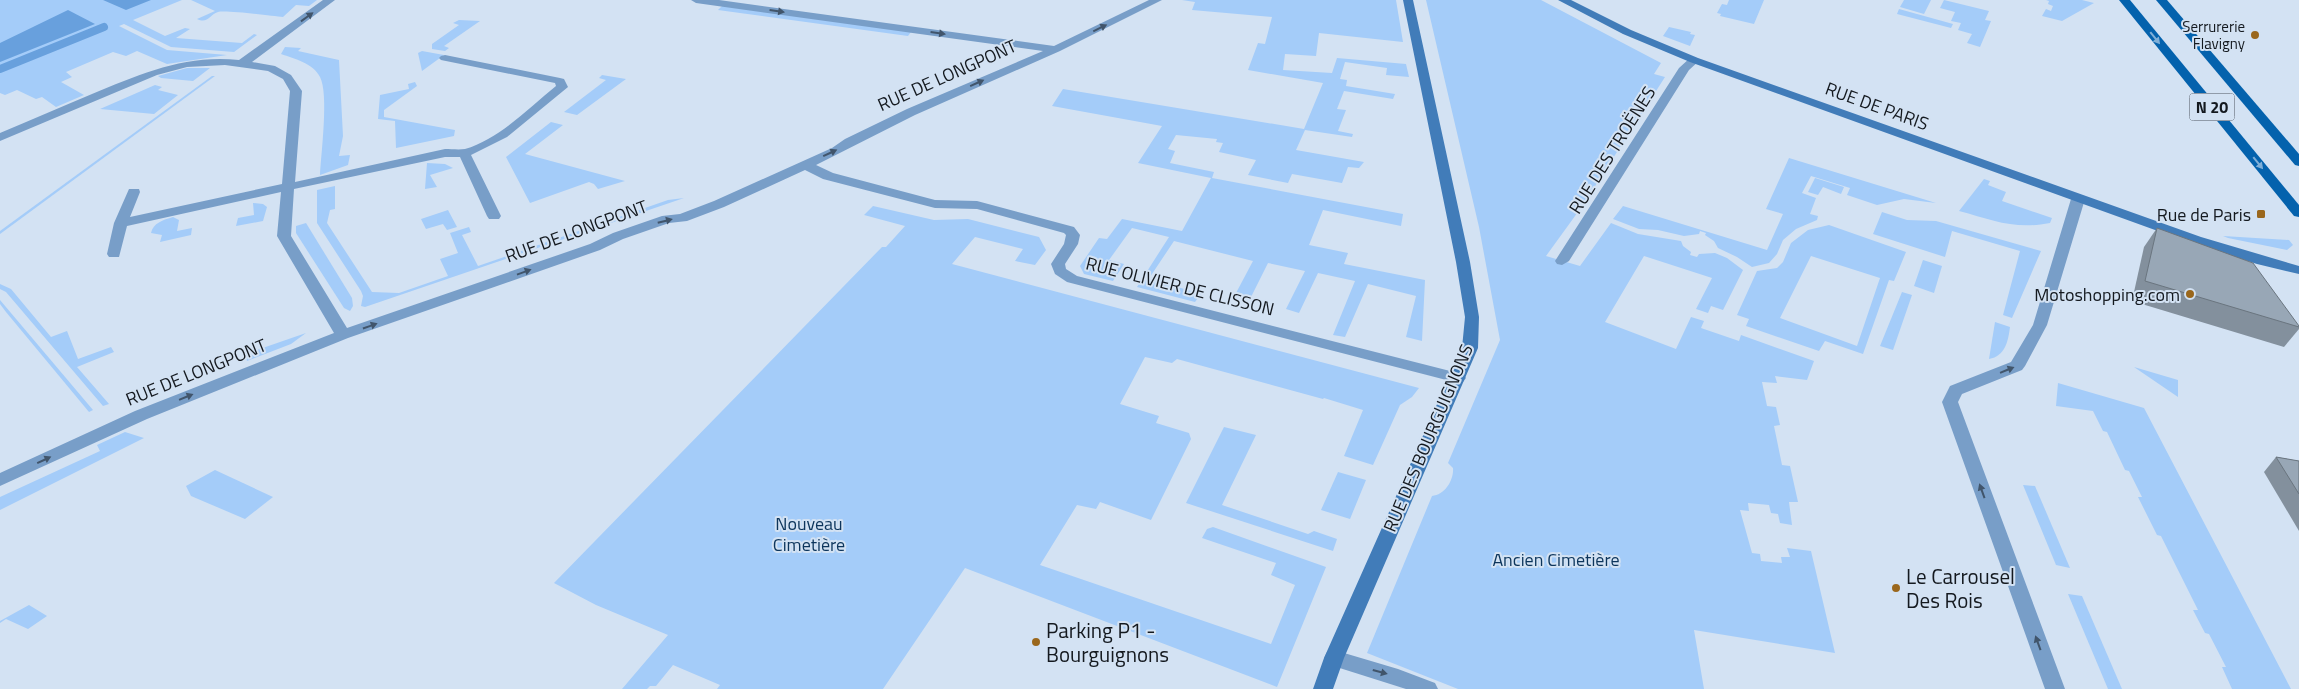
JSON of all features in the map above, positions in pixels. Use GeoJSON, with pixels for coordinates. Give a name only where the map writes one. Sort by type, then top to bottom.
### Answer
{"type":"FeatureCollection","features":[{"type":"Feature","properties":{"kind":"main road","name":"N 20"},"geometry":{"type":"LineString","coordinates":[[2124,0],[2299,213]]}},
{"type":"Feature","properties":{"kind":"main road","name":"N 20"},"geometry":{"type":"LineString","coordinates":[[2160,0],[2299,162]]}},
{"type":"Feature","properties":{"kind":"street"},"geometry":{"type":"LineString","coordinates":[[243,63],[330,0]]}},
{"type":"Feature","properties":{"kind":"street"},"geometry":{"type":"LineString","coordinates":[[696,0],[1056,49]]}},
{"type":"Feature","properties":{"kind":"street","name":"RUE DE LONGPONT"},"geometry":{"type":"LineString","coordinates":[[0,480],[141,416],[343,335],[586,250],[618,236],[667,219],[682,218],[720,204],[806,165],[911,112],[1056,49],[1157,0]]}},
{"type":"Feature","properties":{"kind":"street","name":"RUE DES BOURGUIGNONS"},"geometry":{"type":"LineString","coordinates":[[1323,689],[1334,658],[1470,348],[1472,317],[1463,262],[1408,0]]}},
{"type":"Feature","properties":{"kind":"street","name":"RUE DE PARIS"},"geometry":{"type":"LineString","coordinates":[[1563,0],[1627,32],[1694,60],[2196,240],[2262,261],[2299,270]]}},
{"type":"Feature","properties":{"kind":"street"},"geometry":{"type":"LineString","coordinates":[[121,223],[445,153],[464,153],[479,149],[494,140],[562,87],[560,81],[445,58]]}},
{"type":"Feature","properties":{"kind":"street","name":"RUE DES TROËNES"},"geometry":{"type":"LineString","coordinates":[[1562,261],[1685,68],[1694,60]]}},
{"type":"Feature","properties":{"kind":"street"},"geometry":{"type":"LineString","coordinates":[[0,137],[153,73],[187,64],[243,63],[271,68],[287,77],[296,91],[284,236],[343,335]]}},
{"type":"Feature","properties":{"kind":"street"},"geometry":{"type":"LineString","coordinates":[[464,153],[494,216]]}},
{"type":"Feature","properties":{"kind":"street","name":"RUE OLIVIER DE CLISSON"},"geometry":{"type":"LineString","coordinates":[[806,165],[828,176],[934,204],[977,205],[1069,230],[1073,235],[1071,244],[1058,264],[1060,271],[1072,279],[1458,378]]}},
{"type":"Feature","properties":{"kind":"street"},"geometry":{"type":"LineString","coordinates":[[114,254],[121,223],[134,192]]}},
{"type":"Feature","properties":{"kind":"street"},"geometry":{"type":"LineString","coordinates":[[2055,689],[1950,402],[1956,390],[2017,366],[2040,325],[2078,199]]}},
{"type":"Feature","properties":{"kind":"street"},"geometry":{"type":"LineString","coordinates":[[1334,658],[1398,677],[1428,689]]}},
{"type":"Feature","properties":{"kind":"green space"},"geometry":{"type":"Polygon","coordinates":[[[0,0],[182,0],[133,20],[165,36],[185,28],[190,29],[176,38],[242,43],[254,34],[257,35],[234,52],[171,47],[124,24],[119,26],[167,50],[227,55],[167,64],[137,51],[126,56],[113,52],[66,72],[72,77],[61,82],[84,95],[56,107],[42,97],[36,99],[17,90],[5,95],[0,93],[0,0]]]}},
{"type":"Feature","properties":{"kind":"green space"},"geometry":{"type":"Polygon","coordinates":[[[191,0],[317,0],[309,6],[296,5],[283,17],[239,12],[218,12],[201,20],[197,19],[215,11],[191,0]]]}},
{"type":"Feature","properties":{"kind":"green space"},"geometry":{"type":"Polygon","coordinates":[[[1182,0],[1396,0],[1403,42],[1319,33],[1316,56],[1285,54],[1283,70],[1332,73],[1337,58],[1406,64],[1409,77],[1386,75],[1387,68],[1345,62],[1340,79],[1347,80],[1346,86],[1395,94],[1393,99],[1344,91],[1337,109],[1346,110],[1338,131],[1353,134],[1352,137],[1305,130],[1296,150],[1364,162],[1359,168],[1348,167],[1342,183],[1292,174],[1288,183],[1248,175],[1256,160],[1219,152],[1223,143],[1216,142],[1217,139],[1176,135],[1168,149],[1175,151],[1170,163],[1214,172],[1212,178],[1403,214],[1401,226],[1323,210],[1309,245],[1348,253],[1344,264],[1425,280],[1422,341],[1406,337],[1416,296],[1368,284],[1345,337],[1333,335],[1355,281],[1318,273],[1299,313],[1286,309],[1305,271],[1268,263],[1251,297],[1236,293],[1253,261],[1174,241],[1150,277],[1173,283],[1171,285],[1201,294],[1195,302],[1137,287],[1169,237],[1132,228],[1109,260],[1124,264],[1113,281],[1084,274],[1080,266],[1099,238],[1107,239],[1122,219],[1182,231],[1211,178],[1138,163],[1162,126],[1052,106],[1063,89],[1304,129],[1323,83],[1248,70],[1258,43],[1265,44],[1272,17],[1192,10],[1195,2],[1182,0]]]}},
{"type":"Feature","properties":{"kind":"green space","name":"Ancien Cimetière"},"geometry":{"type":"Polygon","coordinates":[[[1426,0],[1541,0],[1661,63],[1654,74],[1665,77],[1583,205],[1546,256],[1580,266],[1611,223],[1638,234],[1681,241],[1683,246],[1691,252],[1690,255],[1697,257],[1699,254],[1715,253],[1727,258],[1743,270],[1723,310],[1711,306],[1708,313],[1696,309],[1712,278],[1644,256],[1605,322],[1676,349],[1691,317],[1704,321],[1701,328],[1739,341],[1741,335],[1814,361],[1807,380],[1775,376],[1777,383],[1762,382],[1767,406],[1776,407],[1780,425],[1774,426],[1782,465],[1790,466],[1798,502],[1789,502],[1792,525],[1780,523],[1778,514],[1771,513],[1769,505],[1748,503],[1749,511],[1740,510],[1752,553],[1760,554],[1761,561],[1782,563],[1781,557],[1790,557],[1787,548],[1811,551],[1835,653],[1694,630],[1704,689],[1458,689],[1367,653],[1432,496],[1445,490],[1450,482],[1453,468],[1448,463],[1500,340],[1479,227],[1426,0]]]}},
{"type":"Feature","properties":{"kind":"green space"},"geometry":{"type":"Polygon","coordinates":[[[1729,0],[1764,0],[1754,24],[1720,16],[1721,14],[1717,13],[1722,4],[1727,5],[1729,0]]]}},
{"type":"Feature","properties":{"kind":"green space"},"geometry":{"type":"Polygon","coordinates":[[[1904,0],[1931,0],[1924,14],[1900,7],[1904,0]]]}},
{"type":"Feature","properties":{"kind":"green space"},"geometry":{"type":"Polygon","coordinates":[[[1944,0],[1989,11],[1985,20],[1991,21],[1980,47],[1967,43],[1972,34],[1958,30],[1961,23],[1951,21],[1955,12],[1940,8],[1944,0]]]}},
{"type":"Feature","properties":{"kind":"green space"},"geometry":{"type":"Polygon","coordinates":[[[2046,0],[2082,0],[2094,3],[2062,21],[2042,16],[2046,9],[2051,11],[2053,6],[2048,4],[2049,1],[2046,0]]]}},
{"type":"Feature","properties":{"kind":"green space"},"geometry":{"type":"Polygon","coordinates":[[[722,6],[911,32],[908,36],[718,10],[722,6]]]}},
{"type":"Feature","properties":{"kind":"green space"},"geometry":{"type":"Polygon","coordinates":[[[1899,9],[1953,24],[1951,28],[1897,14],[1899,9]]]}},
{"type":"Feature","properties":{"kind":"green space"},"geometry":{"type":"Polygon","coordinates":[[[459,20],[480,21],[444,46],[449,48],[445,51],[432,49],[432,44],[459,25],[453,23],[459,20]]]}},
{"type":"Feature","properties":{"kind":"green space"},"geometry":{"type":"Polygon","coordinates":[[[1669,27],[1691,32],[1690,34],[1695,35],[1690,46],[1663,36],[1669,27]]]}},
{"type":"Feature","properties":{"kind":"green space"},"geometry":{"type":"Polygon","coordinates":[[[285,47],[301,48],[298,51],[339,60],[343,136],[339,156],[350,155],[348,165],[320,175],[324,110],[323,85],[313,68],[281,54],[285,47]]]}},
{"type":"Feature","properties":{"kind":"green space"},"geometry":{"type":"Polygon","coordinates":[[[422,51],[444,55],[422,71],[418,53],[422,51]]]}},
{"type":"Feature","properties":{"kind":"green space"},"geometry":{"type":"Polygon","coordinates":[[[187,68],[210,68],[193,81],[161,78],[158,76],[187,68]]]}},
{"type":"Feature","properties":{"kind":"green space"},"geometry":{"type":"Polygon","coordinates":[[[602,75],[626,79],[577,115],[564,112],[606,80],[599,78],[602,75]]]}},
{"type":"Feature","properties":{"kind":"green space"},"geometry":{"type":"Polygon","coordinates":[[[212,76],[215,76],[0,234],[0,231],[212,76]]]}},
{"type":"Feature","properties":{"kind":"green space"},"geometry":{"type":"Polygon","coordinates":[[[415,82],[417,86],[384,110],[384,117],[455,130],[454,136],[396,148],[395,121],[378,119],[380,95],[409,89],[408,84],[415,82]]]}},
{"type":"Feature","properties":{"kind":"green space"},"geometry":{"type":"Polygon","coordinates":[[[155,85],[162,87],[158,90],[178,95],[154,114],[100,109],[155,85]]]}},
{"type":"Feature","properties":{"kind":"green space"},"geometry":{"type":"Polygon","coordinates":[[[551,122],[563,125],[525,154],[625,181],[598,189],[589,182],[530,203],[506,157],[551,122]]]}},
{"type":"Feature","properties":{"kind":"green space"},"geometry":{"type":"Polygon","coordinates":[[[1789,158],[1936,203],[1904,199],[1877,205],[1847,195],[1850,188],[1811,176],[1802,193],[1816,198],[1810,214],[1818,216],[1817,220],[1796,229],[1783,240],[1777,254],[1769,263],[1752,267],[1718,248],[1714,241],[1705,235],[1706,233],[1700,231],[1699,234],[1684,236],[1658,230],[1639,229],[1613,219],[1623,206],[1767,250],[1783,214],[1766,209],[1789,158]]]}},
{"type":"Feature","properties":{"kind":"green space"},"geometry":{"type":"Polygon","coordinates":[[[427,163],[445,164],[453,168],[430,175],[437,187],[425,189],[427,163]]]}},
{"type":"Feature","properties":{"kind":"green space"},"geometry":{"type":"Polygon","coordinates":[[[1815,178],[1844,187],[1841,194],[1823,187],[1818,195],[1808,192],[1815,178]]]}},
{"type":"Feature","properties":{"kind":"green space"},"geometry":{"type":"Polygon","coordinates":[[[1984,179],[1990,181],[1988,185],[2006,192],[2002,201],[2052,218],[2050,223],[2014,225],[1959,211],[1984,179]]]}},
{"type":"Feature","properties":{"kind":"green space"},"geometry":{"type":"Polygon","coordinates":[[[335,186],[335,209],[330,210],[327,223],[372,292],[399,293],[448,276],[440,259],[458,253],[450,233],[469,227],[471,232],[462,235],[478,266],[668,200],[684,198],[365,307],[361,306],[363,296],[361,291],[317,223],[317,190],[335,186]]]}},
{"type":"Feature","properties":{"kind":"green space"},"geometry":{"type":"Polygon","coordinates":[[[253,203],[263,204],[267,207],[263,221],[236,226],[238,218],[254,215],[253,203]]]}},
{"type":"Feature","properties":{"kind":"green space","name":"Nouveau Cimetière"},"geometry":{"type":"Polygon","coordinates":[[[873,206],[934,220],[968,219],[1039,237],[1046,250],[1035,265],[1015,261],[1023,249],[975,237],[952,264],[1419,388],[1412,397],[1400,405],[1373,465],[1344,456],[1363,410],[1177,359],[1172,363],[1145,357],[1120,404],[1159,416],[1156,423],[1189,433],[1191,439],[1151,520],[1100,502],[1096,509],[1077,505],[1040,565],[1271,644],[1295,585],[1271,575],[1276,563],[1202,538],[1207,529],[1213,527],[1326,567],[1277,687],[965,568],[883,689],[717,689],[720,685],[673,665],[656,686],[650,686],[647,689],[622,689],[668,635],[596,605],[554,583],[882,247],[886,247],[905,226],[864,215],[873,206]]]}},
{"type":"Feature","properties":{"kind":"green space"},"geometry":{"type":"Polygon","coordinates":[[[448,210],[457,227],[447,230],[443,224],[426,229],[421,219],[448,210]]]}},
{"type":"Feature","properties":{"kind":"green space"},"geometry":{"type":"Polygon","coordinates":[[[1882,212],[1907,220],[1936,221],[2041,251],[2012,318],[2003,315],[2020,251],[1952,231],[1945,257],[1873,234],[1882,212]]]}},
{"type":"Feature","properties":{"kind":"green space"},"geometry":{"type":"Polygon","coordinates":[[[173,217],[179,220],[177,231],[192,228],[191,235],[160,242],[162,235],[151,233],[152,230],[159,222],[173,217]]]}},
{"type":"Feature","properties":{"kind":"green space"},"geometry":{"type":"Polygon","coordinates":[[[306,223],[352,298],[353,306],[350,311],[344,308],[296,233],[296,226],[306,223]]]}},
{"type":"Feature","properties":{"kind":"green space"},"geometry":{"type":"Polygon","coordinates":[[[1829,225],[1906,252],[1894,281],[1889,280],[1863,354],[1825,341],[1819,351],[1746,326],[1749,319],[1737,315],[1757,271],[1777,268],[1783,262],[1791,243],[1808,230],[1829,225]],[[1811,256],[1780,318],[1857,346],[1880,278],[1811,256]]]}},
{"type":"Feature","properties":{"kind":"green space"},"geometry":{"type":"Polygon","coordinates":[[[2223,236],[2289,240],[2293,245],[2287,250],[2223,236]]]}},
{"type":"Feature","properties":{"kind":"green space"},"geometry":{"type":"Polygon","coordinates":[[[1923,260],[1942,266],[1934,293],[1914,286],[1923,260]]]}},
{"type":"Feature","properties":{"kind":"green space"},"geometry":{"type":"Polygon","coordinates":[[[0,284],[11,289],[51,337],[67,331],[78,359],[111,347],[114,352],[77,367],[109,404],[103,406],[6,292],[0,289],[0,284]]]}},
{"type":"Feature","properties":{"kind":"green space"},"geometry":{"type":"Polygon","coordinates":[[[1902,292],[1912,295],[1893,350],[1880,346],[1902,292]]]}},
{"type":"Feature","properties":{"kind":"green space"},"geometry":{"type":"Polygon","coordinates":[[[0,300],[93,410],[89,412],[6,312],[0,304],[0,300]]]}},
{"type":"Feature","properties":{"kind":"green space"},"geometry":{"type":"Polygon","coordinates":[[[1995,322],[2010,327],[2005,348],[1999,355],[1989,359],[1995,322]]]}},
{"type":"Feature","properties":{"kind":"green space"},"geometry":{"type":"Polygon","coordinates":[[[306,333],[291,344],[247,361],[245,354],[306,333]]]}},
{"type":"Feature","properties":{"kind":"green space"},"geometry":{"type":"Polygon","coordinates":[[[2134,367],[2178,380],[2178,397],[2134,367]]]}},
{"type":"Feature","properties":{"kind":"green space"},"geometry":{"type":"Polygon","coordinates":[[[2058,383],[2144,408],[2291,689],[2232,689],[2222,667],[2226,667],[2209,634],[2205,633],[2193,610],[2198,610],[2161,536],[2157,535],[2138,497],[2142,497],[2129,471],[2125,470],[2107,432],[2103,431],[2093,411],[2056,406],[2058,383]]]}},
{"type":"Feature","properties":{"kind":"green space"},"geometry":{"type":"Polygon","coordinates":[[[1224,427],[1256,435],[1222,505],[1308,534],[1314,531],[1337,539],[1333,551],[1186,503],[1224,427]]]}},
{"type":"Feature","properties":{"kind":"green space"},"geometry":{"type":"Polygon","coordinates":[[[125,432],[144,438],[0,510],[0,497],[100,451],[97,445],[125,432]]]}},
{"type":"Feature","properties":{"kind":"green space"},"geometry":{"type":"Polygon","coordinates":[[[215,470],[273,497],[245,519],[191,496],[186,486],[215,470]]]}},
{"type":"Feature","properties":{"kind":"green space"},"geometry":{"type":"Polygon","coordinates":[[[1338,472],[1366,480],[1350,519],[1321,510],[1338,472]]]}},
{"type":"Feature","properties":{"kind":"green space"},"geometry":{"type":"Polygon","coordinates":[[[2023,485],[2035,486],[2070,568],[2056,565],[2023,485]]]}},
{"type":"Feature","properties":{"kind":"green space"},"geometry":{"type":"Polygon","coordinates":[[[2068,594],[2082,596],[2122,689],[2108,689],[2068,594]]]}},
{"type":"Feature","properties":{"kind":"green space"},"geometry":{"type":"Polygon","coordinates":[[[29,605],[47,616],[28,629],[6,619],[0,623],[0,621],[29,605]]]}},
{"type":"Feature","properties":{"kind":"shaded area"},"geometry":{"type":"Polygon","coordinates":[[[103,0],[151,0],[126,10],[103,0]]]}},
{"type":"Feature","properties":{"kind":"shaded area"},"geometry":{"type":"Polygon","coordinates":[[[68,10],[95,24],[0,62],[0,43],[68,10]]]}},
{"type":"Feature","properties":{"kind":"building"},"geometry":{"type":"Polygon","coordinates":[[[2157,228],[2253,263],[2299,327],[2145,281],[2157,228]]]}},
{"type":"Feature","properties":{"kind":"building"},"geometry":{"type":"Polygon","coordinates":[[[2276,457],[2299,461],[2299,494],[2276,457]]]}},
{"type":"Feature","properties":{"kind":"waterway"},"geometry":{"type":"LineString","coordinates":[[0,69],[104,27]]}},
{"type":"Feature","properties":{"kind":"place","name":"Serrurerie Flavigny"},"geometry":{"type":"Point","coordinates":[2255,35]}},
{"type":"Feature","properties":{"kind":"place","name":"Rue de Paris"},"geometry":{"type":"Point","coordinates":[2261,214]}},
{"type":"Feature","properties":{"kind":"place","name":"Motoshopping.com"},"geometry":{"type":"Point","coordinates":[2190,294]}},
{"type":"Feature","properties":{"kind":"place","name":"Le Carrousel Des Rois"},"geometry":{"type":"Point","coordinates":[1896,588]}},
{"type":"Feature","properties":{"kind":"place","name":"Parking P1 - Bourguignons"},"geometry":{"type":"Point","coordinates":[1036,642]}}]}
